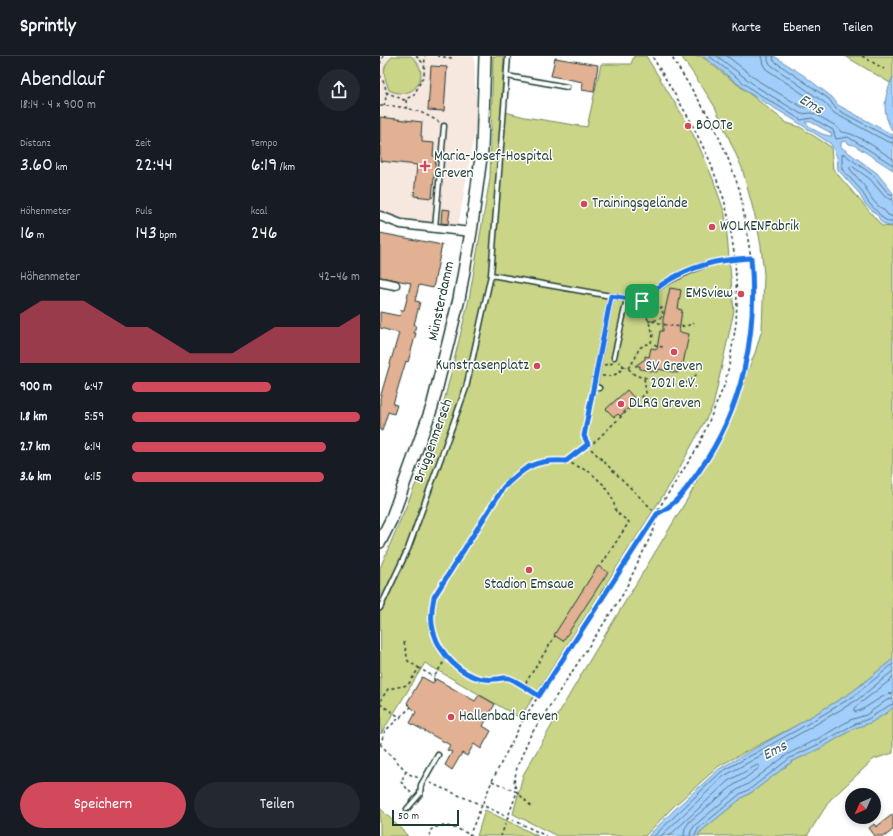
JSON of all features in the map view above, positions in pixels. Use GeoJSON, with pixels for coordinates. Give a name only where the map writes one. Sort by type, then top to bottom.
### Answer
{"type":"FeatureCollection","features":[{"type":"Feature","properties":{"kind":"main road","name":"Münsterdamm"},"geometry":{"type":"LineString","coordinates":[[380,542],[391,520],[432,407],[459,299],[471,232],[482,150],[486,56]]}},
{"type":"Feature","properties":{"kind":"street"},"geometry":{"type":"LineString","coordinates":[[380,216],[401,224],[471,232]]}},
{"type":"Feature","properties":{"kind":"street"},"geometry":{"type":"LineString","coordinates":[[380,282],[395,285]]}},
{"type":"Feature","properties":{"kind":"lane","name":"Brüggenmersch"},"geometry":{"type":"LineString","coordinates":[[380,608],[408,549],[466,388],[491,275],[508,56]]}},
{"type":"Feature","properties":{"kind":"lane"},"geometry":{"type":"LineString","coordinates":[[507,76],[567,87]]}},
{"type":"Feature","properties":{"kind":"lane"},"geometry":{"type":"LineString","coordinates":[[435,228],[444,126]]}},
{"type":"Feature","properties":{"kind":"lane"},"geometry":{"type":"LineString","coordinates":[[491,275],[642,301],[650,293],[667,281],[704,265]]}},
{"type":"Feature","properties":{"kind":"lane"},"geometry":{"type":"LineString","coordinates":[[600,388],[594,386],[595,377],[611,296]]}},
{"type":"Feature","properties":{"kind":"lane"},"geometry":{"type":"LineString","coordinates":[[614,357],[627,299]]}},
{"type":"Feature","properties":{"kind":"lane"},"geometry":{"type":"LineString","coordinates":[[407,809],[420,794],[421,784],[438,755]]}},
{"type":"Feature","properties":{"kind":"path"},"geometry":{"type":"LineString","coordinates":[[380,64],[383,56]]}},
{"type":"Feature","properties":{"kind":"path"},"geometry":{"type":"LineString","coordinates":[[416,56],[424,64]]}},
{"type":"Feature","properties":{"kind":"path"},"geometry":{"type":"LineString","coordinates":[[387,93],[404,100],[414,95],[424,75],[425,56]]}},
{"type":"Feature","properties":{"kind":"path"},"geometry":{"type":"LineString","coordinates":[[437,56],[452,58]]}},
{"type":"Feature","properties":{"kind":"path"},"geometry":{"type":"LineString","coordinates":[[469,835],[492,780],[523,720],[657,514],[698,447],[724,386],[729,366],[736,324],[737,302],[735,259],[724,199],[709,159],[690,120],[652,56]]}},
{"type":"Feature","properties":{"kind":"path"},"geometry":{"type":"LineString","coordinates":[[501,836],[517,792],[514,783],[517,767],[530,736],[623,594],[654,529],[657,514],[672,505],[691,483],[712,453],[736,400],[743,376],[749,345],[753,304],[751,258],[740,191],[726,153],[711,120],[671,56]]}},
{"type":"Feature","properties":{"kind":"path"},"geometry":{"type":"LineString","coordinates":[[862,56],[884,69]]}},
{"type":"Feature","properties":{"kind":"path"},"geometry":{"type":"LineString","coordinates":[[380,75],[387,93],[384,106]]}},
{"type":"Feature","properties":{"kind":"path"},"geometry":{"type":"LineString","coordinates":[[406,99],[407,108]]}},
{"type":"Feature","properties":{"kind":"path"},"geometry":{"type":"LineString","coordinates":[[380,106],[407,108],[425,114],[444,126]]}},
{"type":"Feature","properties":{"kind":"path"},"geometry":{"type":"LineString","coordinates":[[704,265],[735,259],[751,258]]}},
{"type":"Feature","properties":{"kind":"path"},"geometry":{"type":"LineString","coordinates":[[628,368],[635,359],[639,348],[651,342],[653,335],[642,304],[664,308],[662,317],[652,321]]}},
{"type":"Feature","properties":{"kind":"path"},"geometry":{"type":"LineString","coordinates":[[648,321],[677,327],[684,327],[694,323]]}},
{"type":"Feature","properties":{"kind":"path"},"geometry":{"type":"LineString","coordinates":[[651,342],[663,348]]}},
{"type":"Feature","properties":{"kind":"path"},"geometry":{"type":"LineString","coordinates":[[598,364],[604,365],[620,362],[623,366],[638,376],[668,384],[680,385],[692,379],[698,372]]}},
{"type":"Feature","properties":{"kind":"path"},"geometry":{"type":"LineString","coordinates":[[595,377],[616,374],[621,371],[623,366]]}},
{"type":"Feature","properties":{"kind":"path"},"geometry":{"type":"LineString","coordinates":[[589,447],[646,393],[644,378]]}},
{"type":"Feature","properties":{"kind":"path"},"geometry":{"type":"LineString","coordinates":[[594,386],[584,436],[589,447],[657,514]]}},
{"type":"Feature","properties":{"kind":"path"},"geometry":{"type":"LineString","coordinates":[[566,461],[588,444]]}},
{"type":"Feature","properties":{"kind":"path"},"geometry":{"type":"LineString","coordinates":[[539,696],[508,678],[496,679],[475,677],[463,671],[447,657],[442,651],[432,625],[434,597],[503,488],[518,473],[534,463],[552,460],[566,461],[590,472],[605,486],[613,500],[616,512],[629,522],[600,567]]}},
{"type":"Feature","properties":{"kind":"path"},"geometry":{"type":"LineString","coordinates":[[524,686],[556,636]]}},
{"type":"Feature","properties":{"kind":"path"},"geometry":{"type":"LineString","coordinates":[[404,642],[408,661],[434,677]]}},
{"type":"Feature","properties":{"kind":"path"},"geometry":{"type":"LineString","coordinates":[[434,682],[434,677],[447,657]]}},
{"type":"Feature","properties":{"kind":"path"},"geometry":{"type":"LineString","coordinates":[[401,718],[380,702],[388,689],[408,685],[419,668]]}},
{"type":"Feature","properties":{"kind":"path"},"geometry":{"type":"LineString","coordinates":[[380,745],[385,731],[401,718],[411,707]]}},
{"type":"Feature","properties":{"kind":"path"},"geometry":{"type":"LineString","coordinates":[[380,750],[384,749]]}},
{"type":"Feature","properties":{"kind":"path"},"geometry":{"type":"LineString","coordinates":[[406,771],[401,782],[412,793]]}},
{"type":"Feature","properties":{"kind":"path"},"geometry":{"type":"LineString","coordinates":[[492,780],[517,792],[531,806]]}},
{"type":"Feature","properties":{"kind":"path"},"geometry":{"type":"LineString","coordinates":[[481,805],[546,836]]}},
{"type":"Feature","properties":{"kind":"path"},"geometry":{"type":"LineString","coordinates":[[430,836],[429,832],[431,829],[442,826],[452,827],[473,836]]}},
{"type":"Feature","properties":{"kind":"shaded area","name":"Maria-Josef-Hospital Greven"},"geometry":{"type":"Polygon","coordinates":[[[380,56],[474,56],[477,120],[458,226],[405,220],[380,211],[380,56]]]}},
{"type":"Feature","properties":{"kind":"green space"},"geometry":{"type":"Polygon","coordinates":[[[393,56],[411,56],[417,63],[420,70],[421,78],[418,84],[406,93],[398,93],[389,90],[384,72],[386,64],[393,56]]]}},
{"type":"Feature","properties":{"kind":"green space"},"geometry":{"type":"Polygon","coordinates":[[[493,56],[504,56],[501,111],[525,117],[587,127],[601,64],[631,64],[634,56],[646,56],[686,121],[699,146],[713,179],[725,214],[734,311],[713,406],[673,480],[520,718],[425,663],[381,734],[380,568],[422,469],[439,422],[469,299],[490,178],[493,56]]]}},
{"type":"Feature","properties":{"kind":"green space"},"geometry":{"type":"Polygon","coordinates":[[[681,56],[701,56],[787,123],[800,127],[831,147],[833,169],[882,226],[893,227],[893,659],[852,692],[797,725],[719,766],[673,807],[645,836],[557,836],[513,814],[523,775],[585,668],[691,493],[717,440],[755,353],[762,329],[764,275],[761,246],[756,220],[742,168],[715,107],[681,56]]]}},
{"type":"Feature","properties":{"kind":"green space"},"geometry":{"type":"Polygon","coordinates":[[[845,56],[893,56],[893,77],[890,83],[845,56]]]}},
{"type":"Feature","properties":{"kind":"green space"},"geometry":{"type":"Polygon","coordinates":[[[893,707],[893,753],[874,759],[830,800],[807,836],[698,836],[700,832],[743,797],[752,792],[793,761],[821,748],[855,728],[870,723],[888,712],[893,707]]]}},
{"type":"Feature","properties":{"kind":"green space"},"geometry":{"type":"Polygon","coordinates":[[[380,808],[408,836],[380,836],[380,808]]]}},
{"type":"Feature","properties":{"kind":"green space"},"geometry":{"type":"Polygon","coordinates":[[[485,810],[538,836],[477,836],[485,810]]]}},
{"type":"Feature","properties":{"kind":"water","name":"Ems"},"geometry":{"type":"Polygon","coordinates":[[[703,56],[774,56],[803,75],[832,97],[838,105],[893,135],[893,170],[846,141],[841,142],[841,147],[877,173],[893,193],[893,226],[888,226],[881,222],[878,216],[865,204],[858,192],[838,170],[837,157],[831,144],[752,95],[703,56]],[[805,122],[814,130],[821,133],[832,136],[831,133],[811,122],[805,122]]]}},
{"type":"Feature","properties":{"kind":"water"},"geometry":{"type":"Polygon","coordinates":[[[893,77],[893,132],[889,125],[885,111],[885,104],[893,77]]]}},
{"type":"Feature","properties":{"kind":"water","name":"Ems"},"geometry":{"type":"Polygon","coordinates":[[[893,659],[893,707],[888,712],[870,723],[855,728],[821,748],[793,761],[752,792],[743,797],[700,832],[698,836],[648,836],[719,769],[852,692],[893,659]]]}},
{"type":"Feature","properties":{"kind":"building"},"geometry":{"type":"Polygon","coordinates":[[[555,58],[598,65],[594,92],[582,90],[583,82],[551,76],[555,58]]]}},
{"type":"Feature","properties":{"kind":"building"},"geometry":{"type":"Polygon","coordinates":[[[431,66],[447,67],[444,111],[428,110],[431,66]]]}},
{"type":"Feature","properties":{"kind":"building"},"geometry":{"type":"Polygon","coordinates":[[[380,117],[422,122],[422,142],[434,143],[433,156],[436,156],[432,198],[414,196],[417,165],[380,161],[380,117]]]}},
{"type":"Feature","properties":{"kind":"building"},"geometry":{"type":"Polygon","coordinates":[[[442,209],[450,210],[448,224],[441,223],[442,209]]]}},
{"type":"Feature","properties":{"kind":"building"},"geometry":{"type":"Polygon","coordinates":[[[380,233],[442,245],[433,288],[419,285],[415,301],[420,302],[414,325],[416,325],[414,333],[416,333],[408,362],[406,361],[393,404],[397,405],[394,414],[388,412],[382,431],[380,430],[380,398],[399,333],[380,328],[380,312],[400,316],[401,310],[404,310],[411,283],[380,277],[380,233]]]}},
{"type":"Feature","properties":{"kind":"building","name":"SV Greven 2021 e.V."},"geometry":{"type":"Polygon","coordinates":[[[670,288],[681,290],[678,309],[682,310],[679,332],[689,334],[683,364],[680,363],[678,373],[658,369],[657,372],[640,369],[640,366],[635,366],[645,359],[645,356],[649,357],[651,348],[657,349],[660,331],[663,331],[663,319],[670,288]]]}},
{"type":"Feature","properties":{"kind":"building","name":"DLRG Greven"},"geometry":{"type":"Polygon","coordinates":[[[627,390],[636,400],[620,416],[618,414],[614,417],[606,409],[627,390]]]}},
{"type":"Feature","properties":{"kind":"building"},"geometry":{"type":"Polygon","coordinates":[[[598,566],[608,572],[563,641],[554,635],[598,566]]]}},
{"type":"Feature","properties":{"kind":"building","name":"Hallenbad Greven"},"geometry":{"type":"Polygon","coordinates":[[[422,677],[433,683],[436,679],[475,701],[479,695],[495,704],[483,726],[491,731],[481,749],[474,744],[467,756],[462,753],[452,770],[445,765],[452,752],[447,750],[450,745],[410,723],[416,712],[407,703],[422,677]]]}},
{"type":"Feature","properties":{"kind":"building"},"geometry":{"type":"Polygon","coordinates":[[[893,814],[893,830],[885,836],[875,836],[869,828],[874,824],[876,827],[893,814]]]}},
{"type":"Feature","properties":{"kind":"place","name":"BOOTe"},"geometry":{"type":"Point","coordinates":[688,126]}},
{"type":"Feature","properties":{"kind":"place","name":"Maria-Josef-Hospital Greven"},"geometry":{"type":"Point","coordinates":[425,166]}},
{"type":"Feature","properties":{"kind":"place","name":"Trainingsgelände"},"geometry":{"type":"Point","coordinates":[584,204]}},
{"type":"Feature","properties":{"kind":"place","name":"WOLKENFabrik"},"geometry":{"type":"Point","coordinates":[712,227]}},
{"type":"Feature","properties":{"kind":"place","name":"EMSview"},"geometry":{"type":"Point","coordinates":[741,294]}},
{"type":"Feature","properties":{"kind":"place","name":"SV Greven 2021 e.V."},"geometry":{"type":"Point","coordinates":[674,352]}},
{"type":"Feature","properties":{"kind":"place","name":"Kunstrasenplatz"},"geometry":{"type":"Point","coordinates":[537,366]}},
{"type":"Feature","properties":{"kind":"place","name":"DLRG Greven"},"geometry":{"type":"Point","coordinates":[621,404]}},
{"type":"Feature","properties":{"kind":"place","name":"Stadion Emsaue"},"geometry":{"type":"Point","coordinates":[529,570]}},
{"type":"Feature","properties":{"kind":"place","name":"Hallenbad Greven"},"geometry":{"type":"Point","coordinates":[451,717]}},
{"type":"Feature","properties":{"kind":"route"},"geometry":{"type":"LineString","coordinates":[[751,258],[753,304],[749,345],[743,376],[736,400],[712,453],[691,483],[672,505],[657,514],[539,696],[508,678],[496,679],[475,677],[463,671],[454,664],[442,651],[432,625],[434,597],[503,488],[518,473],[534,463],[552,460],[566,461],[588,444],[584,436],[611,296],[642,301],[650,293],[667,281],[704,265],[720,261],[751,258]]}}]}
